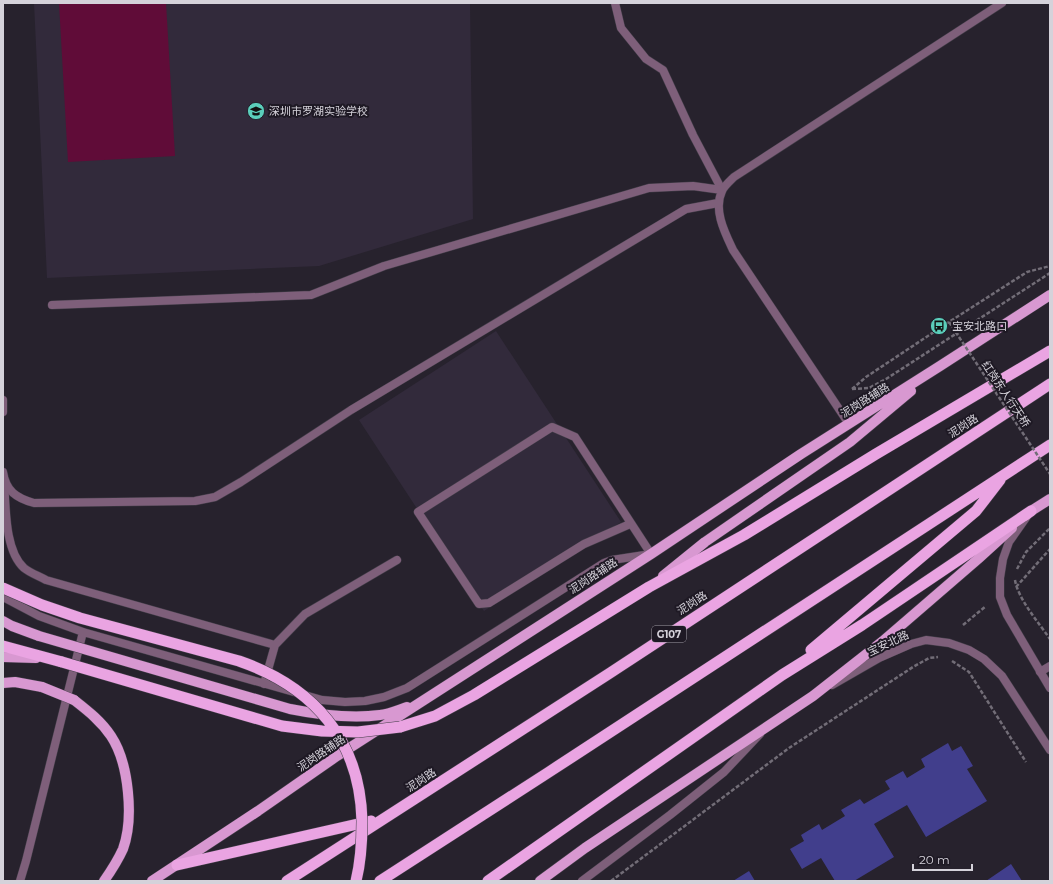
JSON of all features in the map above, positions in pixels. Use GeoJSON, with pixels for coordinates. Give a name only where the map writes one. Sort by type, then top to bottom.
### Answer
{"type":"FeatureCollection","features":[{"type":"Feature","properties":{"kind":"highway"},"geometry":{"type":"LineString","coordinates":[[3,646],[282,726],[322,731],[358,732],[400,727],[435,716],[474,695],[649,587],[744,535],[876,454],[1050,351]]}},
{"type":"Feature","properties":{"kind":"highway","name":"泥岗路"},"geometry":{"type":"LineString","coordinates":[[287,881],[610,673],[1050,384]]}},
{"type":"Feature","properties":{"kind":"highway"},"geometry":{"type":"LineString","coordinates":[[380,881],[1050,445]]}},
{"type":"Feature","properties":{"kind":"highway"},"geometry":{"type":"LineString","coordinates":[[782,675],[976,512],[1004,474]]}},
{"type":"Feature","properties":{"kind":"highway"},"geometry":{"type":"LineString","coordinates":[[488,881],[782,675],[862,625],[1031,511]]}},
{"type":"Feature","properties":{"kind":"highway"},"geometry":{"type":"LineString","coordinates":[[3,588],[42,606],[80,618],[240,661],[256,667],[285,683],[308,700],[320,710],[335,729],[347,751],[357,776],[361,801],[362,836],[356,881]]}},
{"type":"Feature","properties":{"kind":"highway"},"geometry":{"type":"LineString","coordinates":[[177,865],[385,818]]}},
{"type":"Feature","properties":{"kind":"main road","name":"泥岗路辅路"},"geometry":{"type":"LineString","coordinates":[[152,881],[258,811],[337,756],[651,554],[801,454],[1050,295]]}},
{"type":"Feature","properties":{"kind":"main road"},"geometry":{"type":"LineString","coordinates":[[649,587],[705,542],[850,442],[940,366]]}},
{"type":"Feature","properties":{"kind":"main road"},"geometry":{"type":"LineString","coordinates":[[540,881],[586,848],[813,696],[883,641],[1031,511],[1050,499]]}},
{"type":"Feature","properties":{"kind":"main road"},"geometry":{"type":"LineString","coordinates":[[3,621],[39,636],[290,709],[329,716],[354,717],[381,715],[417,705]]}},
{"type":"Feature","properties":{"kind":"main road"},"geometry":{"type":"LineString","coordinates":[[3,657],[34,658],[62,662]]}},
{"type":"Feature","properties":{"kind":"main road"},"geometry":{"type":"LineString","coordinates":[[3,683],[15,682],[42,687],[74,700],[95,716],[112,737],[122,759],[127,780],[128,830],[123,849],[112,870],[104,881]]}},
{"type":"Feature","properties":{"kind":"street"},"geometry":{"type":"LineString","coordinates":[[615,3],[621,28],[646,59],[663,70],[692,135],[722,190]]}},
{"type":"Feature","properties":{"kind":"street"},"geometry":{"type":"LineString","coordinates":[[849,424],[733,250],[723,227],[718,203],[722,190],[734,176],[1002,3]]}},
{"type":"Feature","properties":{"kind":"street"},"geometry":{"type":"LineString","coordinates":[[52,305],[311,295],[384,266],[649,188],[693,186],[722,190]]}},
{"type":"Feature","properties":{"kind":"street"},"geometry":{"type":"LineString","coordinates":[[4,476],[14,495],[22,500],[34,503],[195,501],[215,497],[241,482],[351,410],[686,209],[718,203]]}},
{"type":"Feature","properties":{"kind":"street"},"geometry":{"type":"LineString","coordinates":[[3,400],[3,412]]}},
{"type":"Feature","properties":{"kind":"street"},"geometry":{"type":"LineString","coordinates":[[3,597],[39,616],[83,632],[264,684],[333,702],[365,701],[384,698],[407,688],[604,563],[612,560],[651,554],[574,437],[552,427],[418,512],[479,604],[489,603],[584,544],[630,524]]}},
{"type":"Feature","properties":{"kind":"street"},"geometry":{"type":"LineString","coordinates":[[4,476],[9,535],[14,554],[24,568],[46,580],[275,645]]}},
{"type":"Feature","properties":{"kind":"street"},"geometry":{"type":"LineString","coordinates":[[1031,511],[1009,542],[1003,559],[1000,578],[1000,597],[1007,615],[1050,688]]}},
{"type":"Feature","properties":{"kind":"street"},"geometry":{"type":"LineString","coordinates":[[264,684],[275,645],[304,614],[397,560]]}},
{"type":"Feature","properties":{"kind":"street"},"geometry":{"type":"LineString","coordinates":[[20,881],[83,632]]}},
{"type":"Feature","properties":{"kind":"street","name":"宝安北路"},"geometry":{"type":"LineString","coordinates":[[813,696],[879,658],[911,644],[926,640],[948,643],[969,650],[984,659],[1002,676],[1050,750]]}},
{"type":"Feature","properties":{"kind":"street"},"geometry":{"type":"LineString","coordinates":[[1040,672],[1050,666]]}},
{"type":"Feature","properties":{"kind":"street"},"geometry":{"type":"LineString","coordinates":[[582,881],[670,815],[724,772],[769,726]]}},
{"type":"Feature","properties":{"kind":"path"},"geometry":{"type":"LineString","coordinates":[[1050,266],[1027,272],[948,322],[866,377],[852,389],[869,388],[886,379],[1050,273]]}},
{"type":"Feature","properties":{"kind":"path","name":"红岗东人行天桥"},"geometry":{"type":"LineString","coordinates":[[948,322],[1050,474]]}},
{"type":"Feature","properties":{"kind":"path"},"geometry":{"type":"LineString","coordinates":[[1016,571],[1026,552],[1050,528]]}},
{"type":"Feature","properties":{"kind":"path"},"geometry":{"type":"LineString","coordinates":[[1016,587],[1050,549]]}},
{"type":"Feature","properties":{"kind":"path"},"geometry":{"type":"LineString","coordinates":[[1015,575],[1016,587],[1026,605],[1050,639]]}},
{"type":"Feature","properties":{"kind":"path"},"geometry":{"type":"LineString","coordinates":[[963,625],[986,606]]}},
{"type":"Feature","properties":{"kind":"path"},"geometry":{"type":"LineString","coordinates":[[611,881],[789,748],[913,667],[929,658],[940,656]]}},
{"type":"Feature","properties":{"kind":"path"},"geometry":{"type":"LineString","coordinates":[[946,658],[952,660],[969,672],[1026,762]]}},
{"type":"Feature","properties":{"kind":"shaded area","name":"深圳市罗湖实验学校"},"geometry":{"type":"Polygon","coordinates":[[[34,3],[470,3],[473,219],[319,266],[47,278],[34,3]]]}},
{"type":"Feature","properties":{"kind":"shaded area"},"geometry":{"type":"Polygon","coordinates":[[[59,3],[166,3],[175,156],[68,162],[59,3]]]}},
{"type":"Feature","properties":{"kind":"shaded area"},"geometry":{"type":"Polygon","coordinates":[[[496,331],[621,522],[484,611],[359,420],[496,331]]]}},
{"type":"Feature","properties":{"kind":"building"},"geometry":{"type":"Polygon","coordinates":[[[948,743],[952,751],[961,746],[973,766],[967,769],[987,801],[926,837],[907,805],[874,824],[894,857],[854,881],[835,881],[821,858],[802,869],[790,849],[804,841],[801,835],[819,824],[822,830],[845,816],[841,810],[860,799],[864,804],[890,789],[885,781],[903,771],[907,778],[925,767],[921,759],[948,743]]]}},
{"type":"Feature","properties":{"kind":"building"},"geometry":{"type":"Polygon","coordinates":[[[1011,864],[1022,881],[986,881],[1011,864]]]}},
{"type":"Feature","properties":{"kind":"building"},"geometry":{"type":"Polygon","coordinates":[[[749,871],[755,881],[733,881],[749,871]]]}},
{"type":"Feature","properties":{"kind":"place","name":"深圳市罗湖实验学校"},"geometry":{"type":"Point","coordinates":[256,111]}},
{"type":"Feature","properties":{"kind":"place","name":"宝安北路口"},"geometry":{"type":"Point","coordinates":[939,326]}}]}
